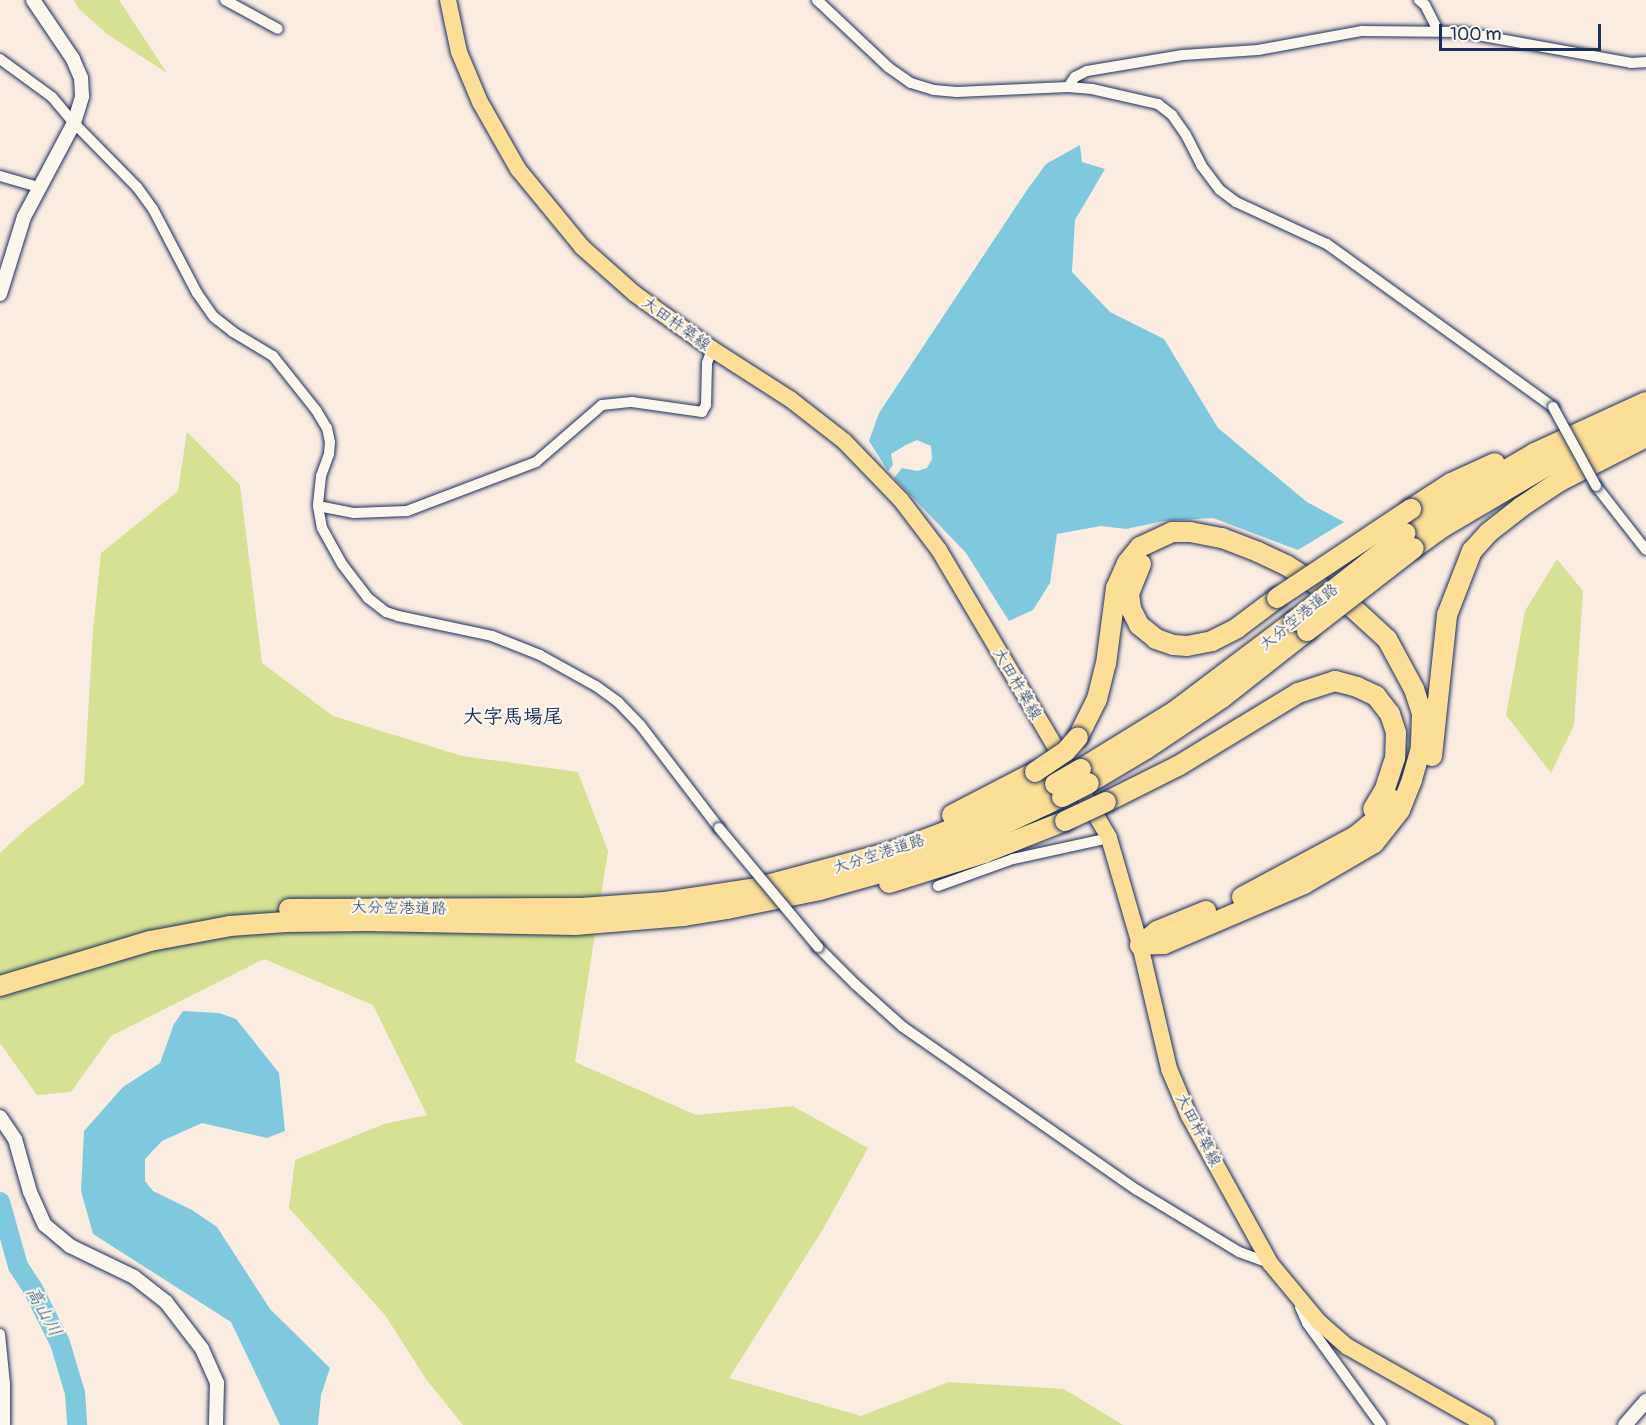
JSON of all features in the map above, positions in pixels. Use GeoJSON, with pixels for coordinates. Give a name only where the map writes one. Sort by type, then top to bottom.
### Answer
{"type":"FeatureCollection","features":[{"type":"Feature","properties":{"kind":"highway"},"geometry":{"type":"LineString","coordinates":[[1365,840],[1404,776],[1412,749],[1408,701],[1382,649],[1348,614],[1273,566],[1244,553],[1212,544],[1184,542],[1167,544],[1154,550],[1144,559],[1133,578],[1129,594],[1131,609],[1139,625],[1156,639],[1173,645],[1187,646],[1212,641],[1237,628],[1277,598],[1411,509],[1451,483],[1587,417],[1646,397]]}},
{"type":"Feature","properties":{"kind":"highway","name":"大分空港道路"},"geometry":{"type":"LineString","coordinates":[[0,984],[150,941],[230,926],[308,921],[540,926],[616,923],[727,909],[871,876],[966,842],[1085,776],[1146,749],[1222,698],[1301,626],[1492,477],[1535,453],[1646,402]]}},
{"type":"Feature","properties":{"kind":"highway","name":"大分空港道路"},"geometry":{"type":"LineString","coordinates":[[1410,541],[1452,521],[1545,466],[1646,419]]}},
{"type":"Feature","properties":{"kind":"highway"},"geometry":{"type":"LineString","coordinates":[[1365,840],[1393,828],[1410,809],[1425,784],[1431,760],[1447,615],[1472,551],[1488,533],[1560,481],[1646,437]]}},
{"type":"Feature","properties":{"kind":"highway"},"geometry":{"type":"LineString","coordinates":[[756,888],[911,834],[1035,772],[1066,751],[1078,736],[1097,699],[1106,664],[1116,588],[1127,563],[1140,547],[1172,532],[1190,532],[1222,538],[1286,565],[1353,608],[1387,639],[1402,664],[1422,713],[1421,748],[1400,810],[1365,840],[1304,884],[1164,944],[1140,945]]}},
{"type":"Feature","properties":{"kind":"highway"},"geometry":{"type":"LineString","coordinates":[[616,923],[737,914],[811,902],[879,886],[956,863],[1065,821],[1106,802],[1178,766],[1298,693],[1335,681],[1357,687],[1376,696],[1390,714],[1396,733],[1395,758],[1365,840]]}},
{"type":"Feature","properties":{"kind":"highway","name":"大分空港道路"},"geometry":{"type":"LineString","coordinates":[[0,984],[110,941],[170,924],[213,916],[318,907],[581,909],[665,902],[756,888],[903,847],[1058,790]]}},
{"type":"Feature","properties":{"kind":"main road","name":"大田杵築線"},"geometry":{"type":"LineString","coordinates":[[448,0],[459,52],[480,102],[525,177],[582,247],[635,294],[712,350],[790,399],[844,441],[901,500],[939,550],[1109,838],[1140,945],[1169,1069],[1189,1116],[1270,1263],[1319,1322],[1348,1347],[1486,1425]]}},
{"type":"Feature","properties":{"kind":"street"},"geometry":{"type":"LineString","coordinates":[[0,294],[24,217],[74,123],[82,96],[81,78],[73,59],[33,0]]}},
{"type":"Feature","properties":{"kind":"street"},"geometry":{"type":"LineString","coordinates":[[225,0],[278,29]]}},
{"type":"Feature","properties":{"kind":"street"},"geometry":{"type":"LineString","coordinates":[[817,0],[888,66],[911,83],[957,92],[1068,87],[1092,89],[1158,104],[1172,115],[1201,165],[1220,190],[1236,202],[1327,244],[1553,407],[1596,486],[1646,550]]}},
{"type":"Feature","properties":{"kind":"street"},"geometry":{"type":"LineString","coordinates":[[1419,0],[1425,5],[1438,30]]}},
{"type":"Feature","properties":{"kind":"street"},"geometry":{"type":"LineString","coordinates":[[1068,87],[1075,77],[1087,71],[1183,55],[1258,50],[1362,31],[1438,30],[1631,63],[1646,62]]}},
{"type":"Feature","properties":{"kind":"street"},"geometry":{"type":"LineString","coordinates":[[0,59],[52,97],[74,123],[137,186],[197,293],[214,317],[273,356],[316,410],[327,428],[330,442],[329,454],[321,476],[318,506],[322,528],[342,564],[368,598],[386,612],[492,636],[540,655],[596,686],[618,702],[641,726],[719,828],[818,947],[903,1027],[1137,1190],[1239,1252],[1270,1263]]}},
{"type":"Feature","properties":{"kind":"street"},"geometry":{"type":"LineString","coordinates":[[0,176],[38,187]]}},
{"type":"Feature","properties":{"kind":"street"},"geometry":{"type":"LineString","coordinates":[[318,506],[354,513],[407,511],[536,462],[602,405],[632,402],[702,412],[706,405],[707,363],[712,350]]}},
{"type":"Feature","properties":{"kind":"street"},"geometry":{"type":"LineString","coordinates":[[938,886],[1013,859],[1109,838]]}},
{"type":"Feature","properties":{"kind":"street"},"geometry":{"type":"LineString","coordinates":[[0,1117],[15,1139],[30,1192],[45,1225],[70,1246],[134,1277],[166,1302],[202,1348],[217,1383],[216,1425]]}},
{"type":"Feature","properties":{"kind":"street"},"geometry":{"type":"LineString","coordinates":[[1297,1298],[1307,1323],[1381,1425]]}},
{"type":"Feature","properties":{"kind":"street"},"geometry":{"type":"LineString","coordinates":[[0,1334],[5,1384],[5,1425]]}},
{"type":"Feature","properties":{"kind":"street"},"geometry":{"type":"LineString","coordinates":[[1625,1425],[1646,1401]]}},
{"type":"Feature","properties":{"kind":"green space"},"geometry":{"type":"Polygon","coordinates":[[[74,0],[119,0],[167,73],[107,34],[79,9],[74,0]]]}},
{"type":"Feature","properties":{"kind":"green space"},"geometry":{"type":"Polygon","coordinates":[[[187,432],[240,485],[262,663],[333,716],[462,756],[578,772],[608,851],[575,1062],[696,1115],[793,1106],[868,1148],[823,1229],[729,1378],[861,1416],[949,1382],[1064,1389],[1123,1425],[463,1425],[426,1379],[385,1315],[289,1208],[295,1160],[384,1124],[427,1115],[373,1005],[264,959],[111,1036],[71,1092],[37,1095],[0,1043],[0,853],[27,828],[84,784],[93,630],[101,553],[178,491],[187,432]]]}},
{"type":"Feature","properties":{"kind":"green space"},"geometry":{"type":"Polygon","coordinates":[[[1557,559],[1583,591],[1574,725],[1551,773],[1506,715],[1525,611],[1557,559]]]}},
{"type":"Feature","properties":{"kind":"water"},"geometry":{"type":"Polygon","coordinates":[[[1080,145],[1082,162],[1105,169],[1075,220],[1072,272],[1110,312],[1164,339],[1218,428],[1307,502],[1344,522],[1298,550],[1213,518],[1164,521],[1126,529],[1101,526],[1057,534],[1050,583],[1033,610],[1009,621],[966,553],[894,478],[902,468],[917,471],[927,468],[932,459],[931,446],[917,440],[906,445],[891,454],[893,465],[888,471],[869,441],[879,413],[1027,190],[1046,164],[1080,145]]]}},
{"type":"Feature","properties":{"kind":"water"},"geometry":{"type":"Polygon","coordinates":[[[183,1011],[219,1013],[236,1019],[279,1073],[285,1131],[267,1138],[202,1123],[162,1141],[145,1159],[145,1181],[153,1191],[192,1210],[217,1227],[270,1309],[330,1368],[321,1395],[318,1425],[280,1425],[231,1322],[93,1234],[81,1191],[84,1131],[123,1087],[160,1063],[174,1024],[183,1011]]]}},
{"type":"Feature","properties":{"kind":"waterway","name":"高山川"},"geometry":{"type":"LineString","coordinates":[[0,1202],[18,1266],[33,1289],[60,1343],[75,1393],[77,1425]]}},
{"type":"Feature","properties":{"kind":"district","name":"大字馬場尾"},"geometry":{"type":"Point","coordinates":[513,716]}}]}
